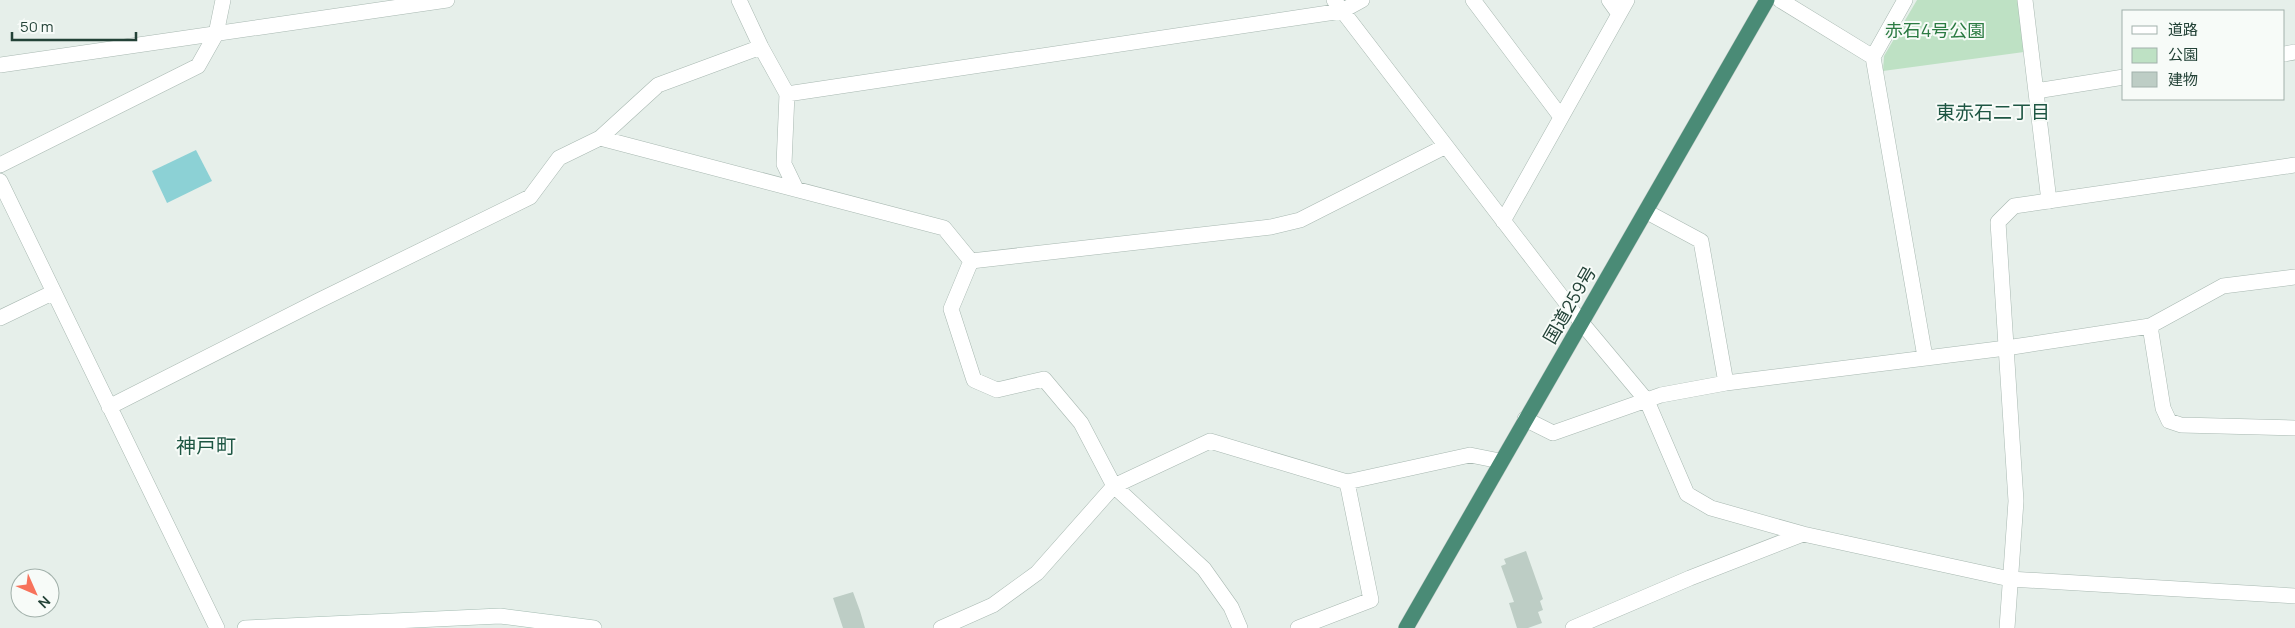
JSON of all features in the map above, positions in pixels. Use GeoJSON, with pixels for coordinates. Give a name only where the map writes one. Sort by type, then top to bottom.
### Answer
{"type":"FeatureCollection","features":[{"type":"Feature","properties":{"kind":"highway","name":"国道259号"},"geometry":{"type":"LineString","coordinates":[[1406,628],[1500,461],[1647,212],[1767,0]]}},
{"type":"Feature","properties":{"kind":"street"},"geometry":{"type":"LineString","coordinates":[[0,164],[198,66],[216,34],[223,0]]}},
{"type":"Feature","properties":{"kind":"street"},"geometry":{"type":"LineString","coordinates":[[0,65],[447,0]]}},
{"type":"Feature","properties":{"kind":"street"},"geometry":{"type":"LineString","coordinates":[[738,0],[760,47],[786,94],[784,164],[796,189]]}},
{"type":"Feature","properties":{"kind":"street"},"geometry":{"type":"LineString","coordinates":[[786,94],[1338,6],[1362,0]]}},
{"type":"Feature","properties":{"kind":"street"},"geometry":{"type":"LineString","coordinates":[[1473,0],[1561,116]]}},
{"type":"Feature","properties":{"kind":"street"},"geometry":{"type":"LineString","coordinates":[[1609,0],[1619,14]]}},
{"type":"Feature","properties":{"kind":"street"},"geometry":{"type":"LineString","coordinates":[[1503,221],[1627,0]]}},
{"type":"Feature","properties":{"kind":"street"},"geometry":{"type":"LineString","coordinates":[[1780,0],[1873,57]]}},
{"type":"Feature","properties":{"kind":"street"},"geometry":{"type":"LineString","coordinates":[[1905,0],[1873,57],[1925,357]]}},
{"type":"Feature","properties":{"kind":"street"},"geometry":{"type":"LineString","coordinates":[[2025,0],[2049,202]]}},
{"type":"Feature","properties":{"kind":"street"},"geometry":{"type":"LineString","coordinates":[[1338,6],[1581,322],[1647,401],[1687,494],[1711,508],[1803,534],[2010,579],[2295,596]]}},
{"type":"Feature","properties":{"kind":"street"},"geometry":{"type":"LineString","coordinates":[[109,407],[530,197],[559,158],[600,138],[658,85],[760,47]]}},
{"type":"Feature","properties":{"kind":"street"},"geometry":{"type":"LineString","coordinates":[[2036,90],[2122,78]]}},
{"type":"Feature","properties":{"kind":"street"},"geometry":{"type":"LineString","coordinates":[[600,138],[944,228],[970,262]]}},
{"type":"Feature","properties":{"kind":"street"},"geometry":{"type":"LineString","coordinates":[[970,262],[1271,227],[1300,220],[1446,146]]}},
{"type":"Feature","properties":{"kind":"street"},"geometry":{"type":"LineString","coordinates":[[2007,628],[2016,500],[1998,222],[2014,206],[2295,165]]}},
{"type":"Feature","properties":{"kind":"street"},"geometry":{"type":"LineString","coordinates":[[0,181],[217,628]]}},
{"type":"Feature","properties":{"kind":"street"},"geometry":{"type":"LineString","coordinates":[[1647,212],[1701,241],[1726,383]]}},
{"type":"Feature","properties":{"kind":"street"},"geometry":{"type":"LineString","coordinates":[[970,262],[951,309],[974,380],[997,390],[1044,379],[1081,423],[1114,486],[1204,569],[1232,606],[1240,628]]}},
{"type":"Feature","properties":{"kind":"street"},"geometry":{"type":"LineString","coordinates":[[1525,419],[1553,433],[1661,396],[1726,383],[2006,348],[2150,326],[2223,286],[2295,277]]}},
{"type":"Feature","properties":{"kind":"street"},"geometry":{"type":"LineString","coordinates":[[0,318],[54,292]]}},
{"type":"Feature","properties":{"kind":"street"},"geometry":{"type":"LineString","coordinates":[[2150,326],[2163,408],[2169,421],[2181,425],[2295,428]]}},
{"type":"Feature","properties":{"kind":"street"},"geometry":{"type":"LineString","coordinates":[[941,628],[993,605],[1037,573],[1114,486],[1210,441],[1346,482],[1470,455],[1500,461]]}},
{"type":"Feature","properties":{"kind":"street"},"geometry":{"type":"LineString","coordinates":[[1298,628],[1371,600],[1346,482]]}},
{"type":"Feature","properties":{"kind":"street"},"geometry":{"type":"LineString","coordinates":[[1573,628],[1690,578],[1803,534]]}},
{"type":"Feature","properties":{"kind":"street"},"geometry":{"type":"LineString","coordinates":[[245,628],[500,616],[594,628]]}},
{"type":"Feature","properties":{"kind":"green space","name":"赤石4号公園"},"geometry":{"type":"Polygon","coordinates":[[[1917,0],[2018,0],[2024,52],[1883,71],[1884,56],[1917,0]]]}},
{"type":"Feature","properties":{"kind":"water"},"geometry":{"type":"Polygon","coordinates":[[[196,150],[212,181],[167,203],[152,171],[196,150]]]}},
{"type":"Feature","properties":{"kind":"building"},"geometry":{"type":"Polygon","coordinates":[[[1526,551],[1543,599],[1540,601],[1543,610],[1538,612],[1542,623],[1528,628],[1517,628],[1509,603],[1514,602],[1501,566],[1506,564],[1504,559],[1526,551]]]}},
{"type":"Feature","properties":{"kind":"building"},"geometry":{"type":"Polygon","coordinates":[[[853,592],[865,628],[843,628],[833,598],[853,592]]]}},
{"type":"Feature","properties":{"kind":"district","name":"東赤石二丁目"},"geometry":{"type":"Point","coordinates":[1993,112]}},
{"type":"Feature","properties":{"kind":"district","name":"神戸町"},"geometry":{"type":"Point","coordinates":[206,446]}}]}
